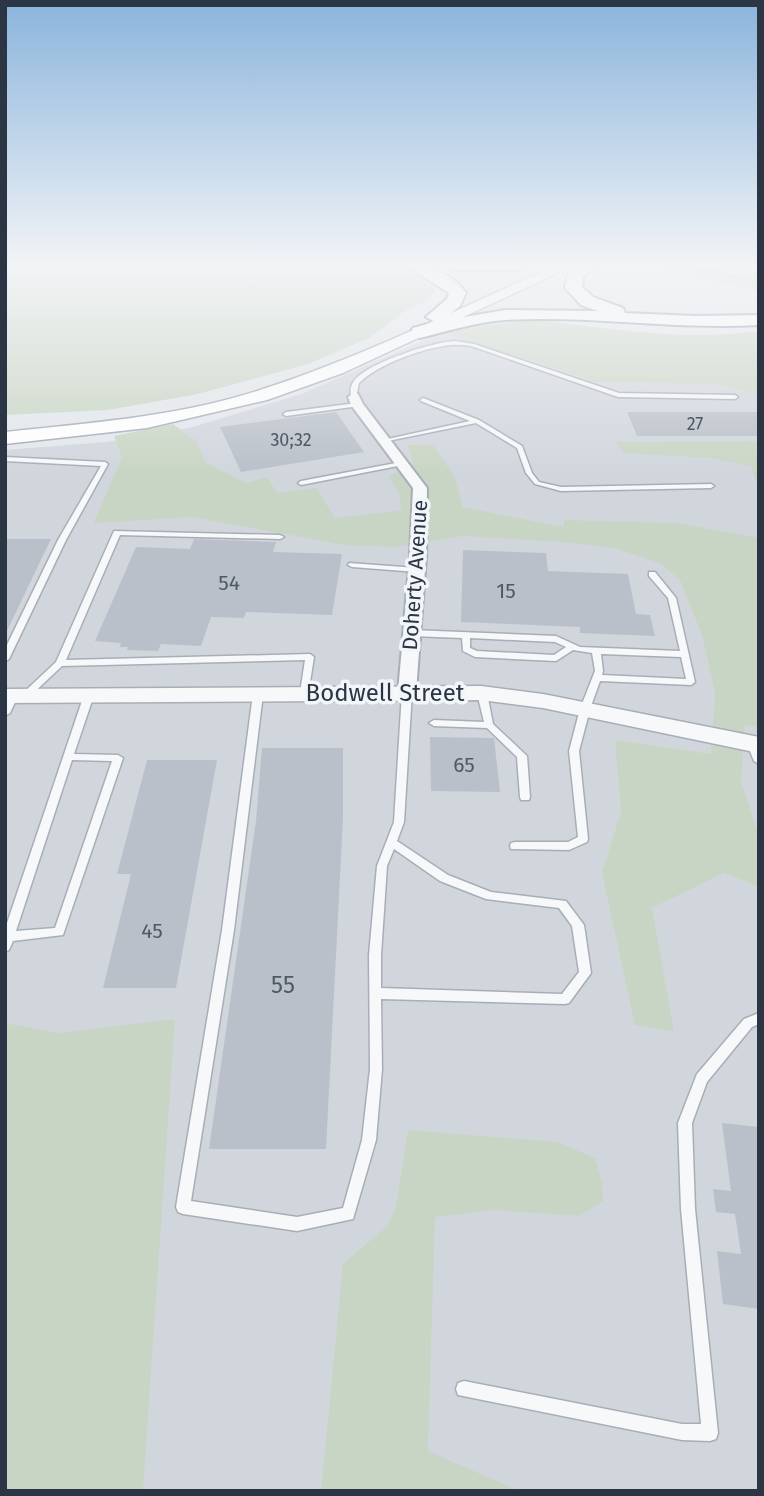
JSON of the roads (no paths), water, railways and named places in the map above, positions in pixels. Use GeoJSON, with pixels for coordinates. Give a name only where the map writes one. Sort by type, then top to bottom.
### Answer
{"type":"FeatureCollection","features":[{"type":"Feature","properties":{"kind":"main road"},"geometry":{"type":"LineString","coordinates":[[5,428],[138,414],[243,392],[322,366],[394,335]]}},
{"type":"Feature","properties":{"kind":"main road"},"geometry":{"type":"LineString","coordinates":[[5,438],[114,427],[225,406],[323,375],[414,335]]}},
{"type":"Feature","properties":{"kind":"street","name":"Doherty Avenue"},"geometry":{"type":"LineString","coordinates":[[356,401],[421,488],[407,692]]}},
{"type":"Feature","properties":{"kind":"street","name":"Bodwell Street"},"geometry":{"type":"LineString","coordinates":[[12,700],[89,695],[482,693],[585,709],[757,750]]}},
{"type":"Feature","properties":{"kind":"lane"},"geometry":{"type":"LineString","coordinates":[[286,414],[356,401],[353,390],[357,381],[366,374],[426,349],[449,343],[472,345],[618,396],[735,397]]}},
{"type":"Feature","properties":{"kind":"lane"},"geometry":{"type":"LineString","coordinates":[[423,400],[477,421],[520,447],[529,473],[537,483],[574,489],[711,486]]}},
{"type":"Feature","properties":{"kind":"lane"},"geometry":{"type":"LineString","coordinates":[[385,440],[477,421]]}},
{"type":"Feature","properties":{"kind":"lane"},"geometry":{"type":"LineString","coordinates":[[5,459],[105,464],[62,540],[5,659]]}},
{"type":"Feature","properties":{"kind":"lane"},"geometry":{"type":"LineString","coordinates":[[302,482],[401,464]]}},
{"type":"Feature","properties":{"kind":"lane"},"geometry":{"type":"LineString","coordinates":[[12,700],[60,663],[117,533],[280,537]]}},
{"type":"Feature","properties":{"kind":"lane"},"geometry":{"type":"LineString","coordinates":[[352,565],[417,570]]}},
{"type":"Feature","properties":{"kind":"lane"},"geometry":{"type":"LineString","coordinates":[[597,678],[691,682],[672,598],[652,574]]}},
{"type":"Feature","properties":{"kind":"lane"},"geometry":{"type":"LineString","coordinates":[[412,633],[556,639],[572,647],[596,651],[685,654]]}},
{"type":"Feature","properties":{"kind":"lane"},"geometry":{"type":"LineString","coordinates":[[466,635],[466,649],[475,654],[556,658],[572,647]]}},
{"type":"Feature","properties":{"kind":"lane"},"geometry":{"type":"LineString","coordinates":[[515,846],[569,846],[583,839],[574,751],[599,671],[596,651]]}},
{"type":"Feature","properties":{"kind":"lane"},"geometry":{"type":"LineString","coordinates":[[60,663],[310,657],[305,693]]}},
{"type":"Feature","properties":{"kind":"lane"},"geometry":{"type":"LineString","coordinates":[[258,694],[228,930],[183,1207],[297,1224],[348,1214],[369,1140],[376,1069],[375,955],[382,866],[399,822],[407,692]]}},
{"type":"Feature","properties":{"kind":"lane"},"geometry":{"type":"LineString","coordinates":[[482,693],[489,725],[522,756],[525,797]]}},
{"type":"Feature","properties":{"kind":"lane"},"geometry":{"type":"LineString","coordinates":[[69,757],[118,758],[59,932],[7,942],[89,695]]}},
{"type":"Feature","properties":{"kind":"lane"},"geometry":{"type":"LineString","coordinates":[[434,723],[489,725]]}},
{"type":"Feature","properties":{"kind":"lane"},"geometry":{"type":"LineString","coordinates":[[375,993],[565,999],[585,973],[578,925],[562,904],[490,896],[444,878],[391,842]]}},
{"type":"Feature","properties":{"kind":"lane"},"geometry":{"type":"LineString","coordinates":[[464,1389],[682,1432],[710,1433],[688,1209],[685,1123],[702,1077],[748,1023],[759,1018]]}}]}
